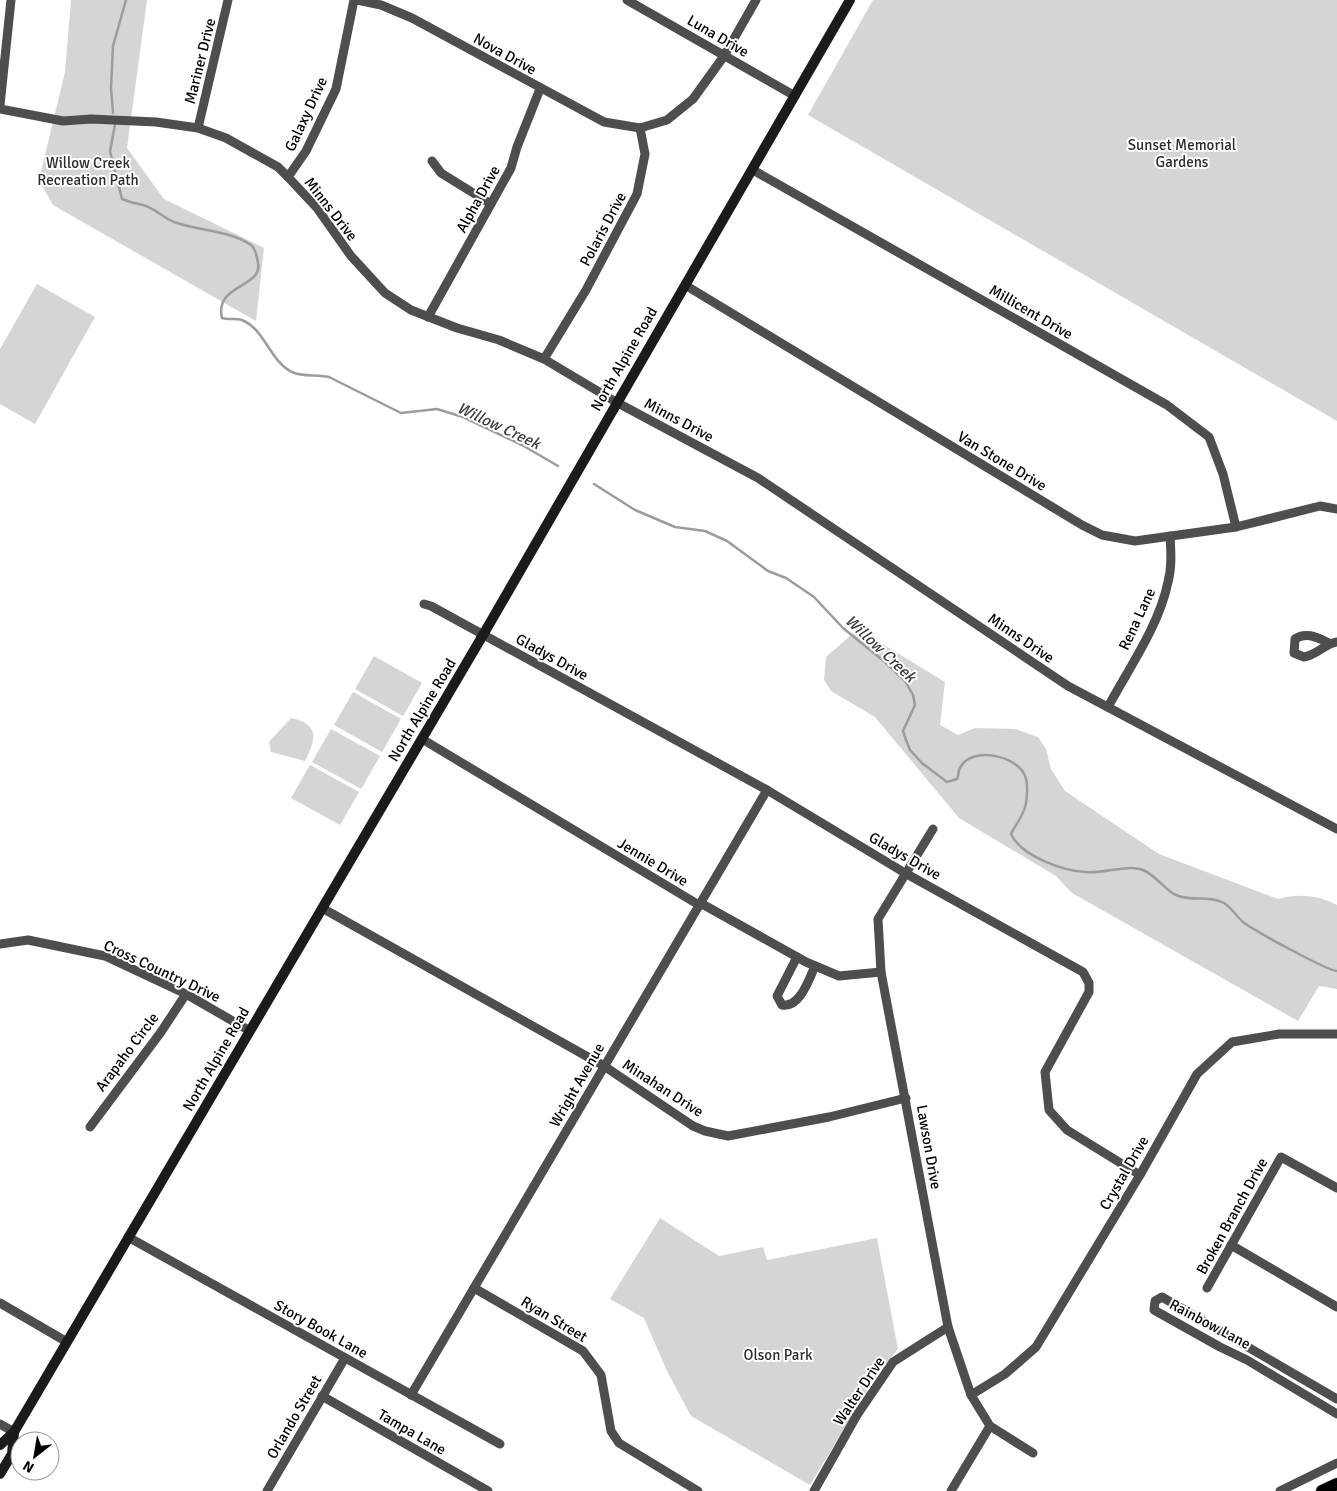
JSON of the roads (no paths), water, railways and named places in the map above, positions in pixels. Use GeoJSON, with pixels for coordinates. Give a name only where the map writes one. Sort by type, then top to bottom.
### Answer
{"type":"FeatureCollection","features":[{"type":"Feature","properties":{"kind":"main road","name":"North Alpine Road"},"geometry":{"type":"LineString","coordinates":[[15,1431],[483,635],[850,0]]}},
{"type":"Feature","properties":{"kind":"main road","name":"North Alpine Road"},"geometry":{"type":"LineString","coordinates":[[0,1445],[10,1436]]}},
{"type":"Feature","properties":{"kind":"main road","name":"North Alpine Road"},"geometry":{"type":"LineString","coordinates":[[0,1474],[10,1457]]}},
{"type":"Feature","properties":{"kind":"main road"},"geometry":{"type":"LineString","coordinates":[[1322,1491],[1337,1484]]}},
{"type":"Feature","properties":{"kind":"street"},"geometry":{"type":"LineString","coordinates":[[0,104],[11,0]]}},
{"type":"Feature","properties":{"kind":"street","name":"Mariner Drive"},"geometry":{"type":"LineString","coordinates":[[198,128],[228,0]]}},
{"type":"Feature","properties":{"kind":"street","name":"Nova Drive"},"geometry":{"type":"LineString","coordinates":[[356,0],[382,5],[412,18],[604,122],[640,128]]}},
{"type":"Feature","properties":{"kind":"street","name":"Galaxy Drive"},"geometry":{"type":"LineString","coordinates":[[288,177],[306,151],[336,89],[356,0]]}},
{"type":"Feature","properties":{"kind":"street","name":"Luna Drive"},"geometry":{"type":"LineString","coordinates":[[627,0],[795,96]]}},
{"type":"Feature","properties":{"kind":"street"},"geometry":{"type":"LineString","coordinates":[[640,128],[667,120],[693,99],[724,56],[756,0]]}},
{"type":"Feature","properties":{"kind":"street","name":"Alpha Drive"},"geometry":{"type":"LineString","coordinates":[[428,317],[511,168],[540,89]]}},
{"type":"Feature","properties":{"kind":"street","name":"Minns Drive"},"geometry":{"type":"LineString","coordinates":[[0,109],[64,121],[125,119],[198,128],[226,138],[278,167],[317,208],[351,256],[385,293],[428,317],[456,328],[499,340],[544,359],[616,402],[758,478],[1068,686],[1337,828]]}},
{"type":"Feature","properties":{"kind":"street","name":"Polaris Drive"},"geometry":{"type":"LineString","coordinates":[[544,359],[586,290],[637,194],[645,154],[640,128]]}},
{"type":"Feature","properties":{"kind":"street"},"geometry":{"type":"LineString","coordinates":[[432,161],[441,173],[491,204]]}},
{"type":"Feature","properties":{"kind":"street","name":"Millicent Drive"},"geometry":{"type":"LineString","coordinates":[[753,170],[1167,405],[1209,437],[1223,474],[1236,527]]}},
{"type":"Feature","properties":{"kind":"street","name":"Van Stone Drive"},"geometry":{"type":"LineString","coordinates":[[685,285],[1082,526],[1102,535],[1135,541],[1236,527],[1320,506],[1337,509]]}},
{"type":"Feature","properties":{"kind":"street","name":"Rena Lane"},"geometry":{"type":"LineString","coordinates":[[1108,707],[1149,632],[1162,601],[1171,562],[1170,536]]}},
{"type":"Feature","properties":{"kind":"street","name":"Gladys Drive"},"geometry":{"type":"LineString","coordinates":[[424,604],[431,606],[767,790],[905,873],[1082,972],[1089,983],[1090,992],[1045,1072],[1049,1110],[1067,1130],[1140,1175]]}},
{"type":"Feature","properties":{"kind":"street","name":"Jennie Drive"},"geometry":{"type":"LineString","coordinates":[[422,739],[699,905],[704,905],[797,957],[839,976],[881,972]]}},
{"type":"Feature","properties":{"kind":"street","name":"Wright Avenue"},"geometry":{"type":"LineString","coordinates":[[411,1394],[767,790]]}},
{"type":"Feature","properties":{"kind":"street","name":"Lawson Drive"},"geometry":{"type":"LineString","coordinates":[[933,829],[878,920],[881,972],[948,1327],[971,1395],[990,1426],[1033,1453]]}},
{"type":"Feature","properties":{"kind":"street","name":"Minahan Drive"},"geometry":{"type":"LineString","coordinates":[[322,908],[604,1066],[693,1126],[705,1131],[728,1136],[829,1117],[906,1098]]}},
{"type":"Feature","properties":{"kind":"street","name":"Cross Country Drive"},"geometry":{"type":"LineString","coordinates":[[0,944],[28,940],[105,956],[186,994],[250,1031]]}},
{"type":"Feature","properties":{"kind":"street"},"geometry":{"type":"LineString","coordinates":[[797,957],[777,996],[782,1004],[791,1004],[796,1000],[815,966]]}},
{"type":"Feature","properties":{"kind":"street","name":"Arapaho Circle"},"geometry":{"type":"LineString","coordinates":[[90,1127],[161,1032],[186,994]]}},
{"type":"Feature","properties":{"kind":"street","name":"Crystal Drive"},"geometry":{"type":"LineString","coordinates":[[971,1395],[1006,1374],[1036,1347],[1140,1175],[1197,1074],[1232,1042],[1278,1034],[1337,1034]]}},
{"type":"Feature","properties":{"kind":"street","name":"Broken Branch Drive"},"geometry":{"type":"LineString","coordinates":[[1207,1288],[1281,1157],[1337,1188]]}},
{"type":"Feature","properties":{"kind":"street","name":"Story Book Lane"},"geometry":{"type":"LineString","coordinates":[[128,1237],[500,1444]]}},
{"type":"Feature","properties":{"kind":"street"},"geometry":{"type":"LineString","coordinates":[[1231,1246],[1337,1307]]}},
{"type":"Feature","properties":{"kind":"street","name":"Ryan Street"},"geometry":{"type":"LineString","coordinates":[[474,1288],[583,1351],[600,1375],[610,1431],[619,1443],[698,1491]]}},
{"type":"Feature","properties":{"kind":"street","name":"Rainbow Lane"},"geometry":{"type":"LineString","coordinates":[[1337,1399],[1162,1298],[1155,1301],[1154,1310],[1220,1348],[1247,1360],[1337,1414]]}},
{"type":"Feature","properties":{"kind":"street"},"geometry":{"type":"LineString","coordinates":[[0,1303],[67,1342]]}},
{"type":"Feature","properties":{"kind":"street","name":"Walter Drive"},"geometry":{"type":"LineString","coordinates":[[814,1491],[857,1415],[893,1362],[948,1327]]}},
{"type":"Feature","properties":{"kind":"street","name":"Orlando Street"},"geometry":{"type":"LineString","coordinates":[[268,1488],[345,1358]]}},
{"type":"Feature","properties":{"kind":"street","name":"Tampa Lane"},"geometry":{"type":"LineString","coordinates":[[322,1396],[488,1491]]}},
{"type":"Feature","properties":{"kind":"street"},"geometry":{"type":"LineString","coordinates":[[0,1424],[12,1431]]}},
{"type":"Feature","properties":{"kind":"street"},"geometry":{"type":"LineString","coordinates":[[951,1491],[990,1426]]}},
{"type":"Feature","properties":{"kind":"street"},"geometry":{"type":"LineString","coordinates":[[1280,1491],[1337,1463]]}},
{"type":"Feature","properties":{"kind":"street"},"geometry":{"type":"LineString","coordinates":[[268,1488],[278,1491]]}},
{"type":"Feature","properties":{"kind":"waterway","name":"Willow Creek"},"geometry":{"type":"LineString","coordinates":[[113,113],[111,88],[113,46],[126,0]]}},
{"type":"Feature","properties":{"kind":"waterway","name":"Willow Creek"},"geometry":{"type":"LineString","coordinates":[[115,125],[110,151],[122,199],[147,206],[174,222],[233,236],[253,247],[257,258],[258,271],[225,299],[221,307],[222,318],[240,319],[250,325],[257,331],[279,362],[286,368],[297,374],[329,377],[401,413],[437,409],[463,417],[522,445],[558,466]]}},
{"type":"Feature","properties":{"kind":"waterway","name":"Willow Creek"},"geometry":{"type":"LineString","coordinates":[[594,484],[635,510],[675,527],[705,531],[727,541],[768,571],[786,578],[814,597],[843,628],[905,681],[913,695],[915,705],[903,731],[910,750],[922,763],[947,782],[957,779],[960,768],[966,761],[984,755],[1004,759],[1021,769],[1027,782],[1026,803],[1022,815],[1011,834],[1016,842],[1033,855],[1044,861],[1077,871],[1092,872],[1130,868],[1143,870],[1176,895],[1188,898],[1212,899],[1224,903],[1243,922],[1306,958],[1337,971]]}},
{"type":"Feature","properties":{"kind":"park label","name":"Sunset Memorial Gardens"},"geometry":{"type":"Point","coordinates":[1182,154]}},
{"type":"Feature","properties":{"kind":"park label","name":"Willow Creek Recreation Path"},"geometry":{"type":"Point","coordinates":[88,172]}},
{"type":"Feature","properties":{"kind":"park label","name":"Olson Park"},"geometry":{"type":"Point","coordinates":[778,1355]}}]}
